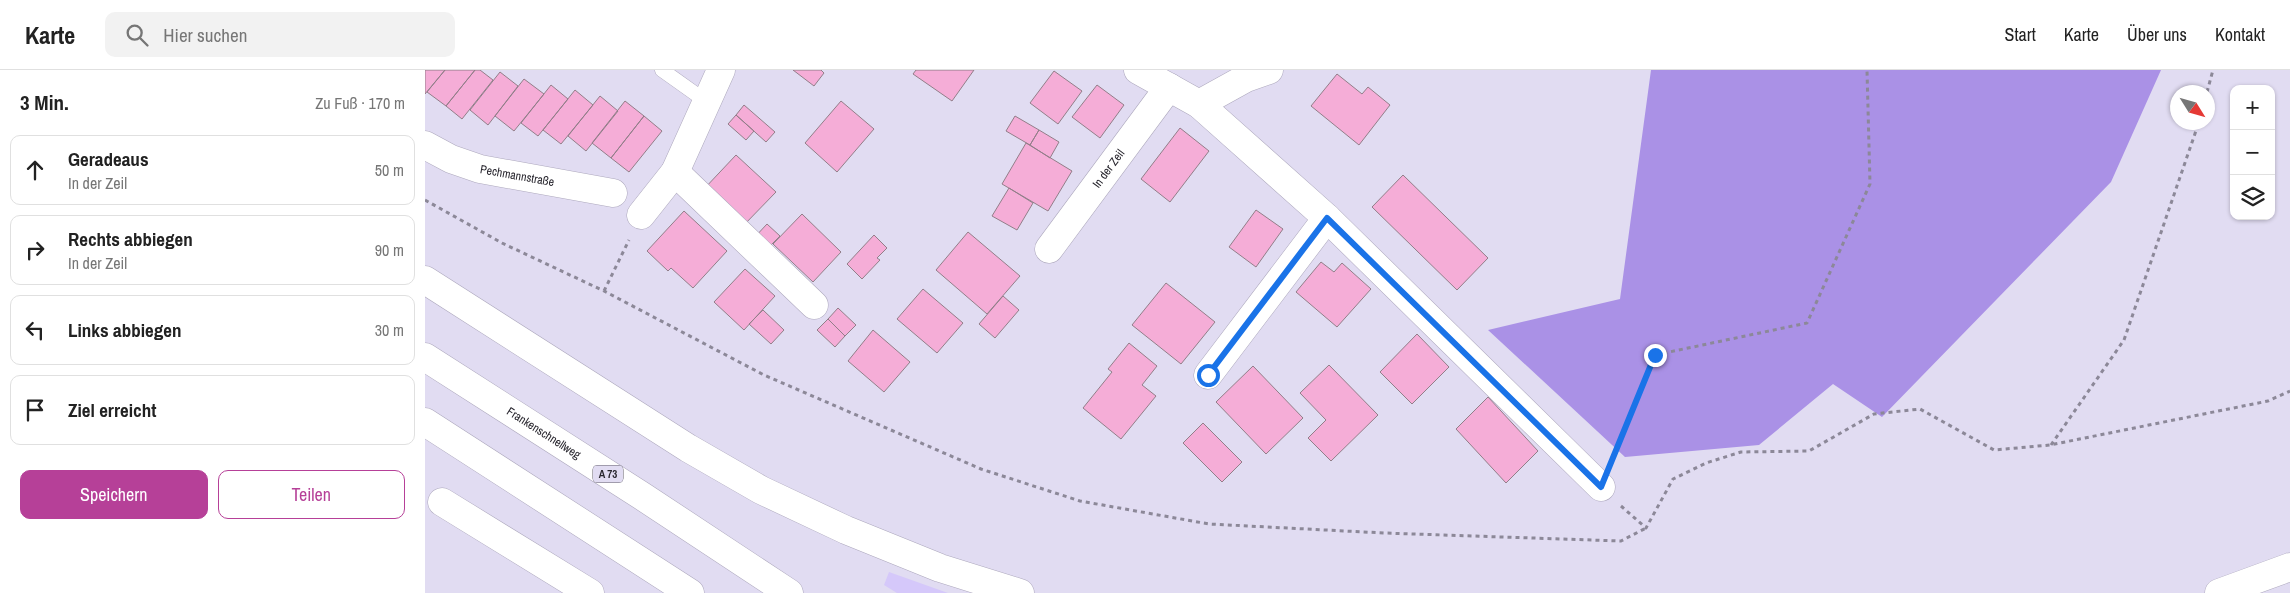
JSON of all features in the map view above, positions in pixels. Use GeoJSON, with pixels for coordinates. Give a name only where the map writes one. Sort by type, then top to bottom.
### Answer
{"type":"FeatureCollection","features":[{"type":"Feature","properties":{"kind":"main road"},"geometry":{"type":"LineString","coordinates":[[641,214],[675,172],[721,70]]}},
{"type":"Feature","properties":{"kind":"main road"},"geometry":{"type":"LineString","coordinates":[[1138,70],[1199,104],[1327,218],[1601,487]]}},
{"type":"Feature","properties":{"kind":"main road"},"geometry":{"type":"LineString","coordinates":[[1199,104],[1246,78],[1269,70]]}},
{"type":"Feature","properties":{"kind":"main road","name":"In der Zeil"},"geometry":{"type":"LineString","coordinates":[[1049,249],[1169,88]]}},
{"type":"Feature","properties":{"kind":"main road","name":"Pechmannstraße"},"geometry":{"type":"LineString","coordinates":[[425,145],[451,159],[480,169],[613,193]]}},
{"type":"Feature","properties":{"kind":"main road"},"geometry":{"type":"LineString","coordinates":[[675,172],[815,305]]}},
{"type":"Feature","properties":{"kind":"main road"},"geometry":{"type":"LineString","coordinates":[[1208,375],[1327,218]]}},
{"type":"Feature","properties":{"kind":"main road"},"geometry":{"type":"LineString","coordinates":[[425,280],[688,448],[761,490],[845,530],[923,561],[1020,593]]}},
{"type":"Feature","properties":{"kind":"main road","name":"Frankenschnellweg"},"geometry":{"type":"LineString","coordinates":[[425,357],[633,490],[789,593]]}},
{"type":"Feature","properties":{"kind":"main road"},"geometry":{"type":"LineString","coordinates":[[425,422],[690,593]]}},
{"type":"Feature","properties":{"kind":"main road"},"geometry":{"type":"LineString","coordinates":[[434,496],[562,593]]}},
{"type":"Feature","properties":{"kind":"main road"},"geometry":{"type":"LineString","coordinates":[[434,496],[591,593]]}},
{"type":"Feature","properties":{"kind":"main road"},"geometry":{"type":"LineString","coordinates":[[2219,593],[2290,567]]}},
{"type":"Feature","properties":{"kind":"lane"},"geometry":{"type":"LineString","coordinates":[[662,70],[707,102]]}},
{"type":"Feature","properties":{"kind":"path"},"geometry":{"type":"LineString","coordinates":[[1646,528],[1601,487],[1655,355],[1807,323],[1870,184],[1867,70]]}},
{"type":"Feature","properties":{"kind":"path"},"geometry":{"type":"LineString","coordinates":[[2209,85],[2213,70]]}},
{"type":"Feature","properties":{"kind":"path"},"geometry":{"type":"LineString","coordinates":[[2050,445],[2124,340],[2196,130]]}},
{"type":"Feature","properties":{"kind":"path"},"geometry":{"type":"LineString","coordinates":[[425,200],[502,243],[604,291],[764,375],[981,469],[1080,501],[1209,524],[1384,533],[1621,541],[1646,528],[1673,479],[1706,463],[1741,452],[1809,451],[1874,414],[1920,409],[1994,450],[2050,445],[2268,401],[2290,391]]}},
{"type":"Feature","properties":{"kind":"path"},"geometry":{"type":"LineString","coordinates":[[604,291],[641,214]]}},
{"type":"Feature","properties":{"kind":"shaded area"},"geometry":{"type":"Polygon","coordinates":[[[1651,70],[2161,70],[2111,182],[1882,417],[1833,384],[1759,445],[1625,457],[1488,330],[1620,299],[1651,70]]]}},
{"type":"Feature","properties":{"kind":"shaded area"},"geometry":{"type":"Polygon","coordinates":[[[889,572],[948,593],[897,593],[884,585],[889,572]]]}},
{"type":"Feature","properties":{"kind":"building"},"geometry":{"type":"Polygon","coordinates":[[[425,70],[445,70],[425,94],[425,70]]]}},
{"type":"Feature","properties":{"kind":"building"},"geometry":{"type":"Polygon","coordinates":[[[445,70],[475,70],[446,106],[427,92],[445,70]]]}},
{"type":"Feature","properties":{"kind":"building"},"geometry":{"type":"Polygon","coordinates":[[[475,70],[480,70],[493,80],[462,119],[446,106],[475,70]]]}},
{"type":"Feature","properties":{"kind":"building"},"geometry":{"type":"Polygon","coordinates":[[[793,70],[821,70],[824,73],[814,86],[793,70]]]}},
{"type":"Feature","properties":{"kind":"building"},"geometry":{"type":"Polygon","coordinates":[[[916,70],[974,70],[952,101],[913,74],[916,70]]]}},
{"type":"Feature","properties":{"kind":"building"},"geometry":{"type":"Polygon","coordinates":[[[1054,71],[1082,91],[1058,124],[1030,103],[1054,71]]]}},
{"type":"Feature","properties":{"kind":"building"},"geometry":{"type":"Polygon","coordinates":[[[500,72],[518,86],[488,125],[470,110],[500,72]]]}},
{"type":"Feature","properties":{"kind":"building"},"geometry":{"type":"Polygon","coordinates":[[[1337,74],[1362,94],[1368,87],[1390,105],[1359,145],[1311,106],[1337,74]]]}},
{"type":"Feature","properties":{"kind":"building"},"geometry":{"type":"Polygon","coordinates":[[[524,79],[544,94],[514,131],[495,116],[524,79]]]}},
{"type":"Feature","properties":{"kind":"building"},"geometry":{"type":"Polygon","coordinates":[[[551,85],[568,99],[538,136],[521,123],[551,85]]]}},
{"type":"Feature","properties":{"kind":"building"},"geometry":{"type":"Polygon","coordinates":[[[1097,85],[1124,105],[1100,138],[1072,117],[1097,85]]]}},
{"type":"Feature","properties":{"kind":"building"},"geometry":{"type":"Polygon","coordinates":[[[575,90],[593,105],[561,144],[543,130],[575,90]]]}},
{"type":"Feature","properties":{"kind":"building"},"geometry":{"type":"Polygon","coordinates":[[[600,96],[618,111],[586,151],[568,136],[600,96]]]}},
{"type":"Feature","properties":{"kind":"building"},"geometry":{"type":"Polygon","coordinates":[[[625,101],[644,116],[611,158],[592,143],[625,101]]]}},
{"type":"Feature","properties":{"kind":"building"},"geometry":{"type":"Polygon","coordinates":[[[841,101],[874,129],[837,172],[805,143],[841,101]]]}},
{"type":"Feature","properties":{"kind":"building"},"geometry":{"type":"Polygon","coordinates":[[[744,105],[775,132],[766,142],[736,115],[744,105]]]}},
{"type":"Feature","properties":{"kind":"building"},"geometry":{"type":"Polygon","coordinates":[[[736,115],[754,131],[746,140],[728,124],[736,115]]]}},
{"type":"Feature","properties":{"kind":"building"},"geometry":{"type":"Polygon","coordinates":[[[644,116],[662,131],[629,172],[611,158],[644,116]]]}},
{"type":"Feature","properties":{"kind":"building"},"geometry":{"type":"Polygon","coordinates":[[[1015,116],[1039,130],[1030,145],[1006,131],[1015,116]]]}},
{"type":"Feature","properties":{"kind":"building"},"geometry":{"type":"Polygon","coordinates":[[[1180,128],[1209,151],[1170,202],[1141,179],[1180,128]]]}},
{"type":"Feature","properties":{"kind":"building"},"geometry":{"type":"Polygon","coordinates":[[[1039,130],[1059,142],[1050,158],[1030,145],[1039,130]]]}},
{"type":"Feature","properties":{"kind":"building"},"geometry":{"type":"Polygon","coordinates":[[[1026,143],[1072,171],[1048,211],[1002,184],[1026,143]]]}},
{"type":"Feature","properties":{"kind":"building"},"geometry":{"type":"Polygon","coordinates":[[[736,155],[776,192],[742,227],[703,190],[736,155]]]}},
{"type":"Feature","properties":{"kind":"building"},"geometry":{"type":"Polygon","coordinates":[[[1403,175],[1488,258],[1457,290],[1372,207],[1403,175]]]}},
{"type":"Feature","properties":{"kind":"building"},"geometry":{"type":"Polygon","coordinates":[[[1009,188],[1033,203],[1017,230],[992,216],[1009,188]]]}},
{"type":"Feature","properties":{"kind":"building"},"geometry":{"type":"Polygon","coordinates":[[[1256,210],[1283,229],[1256,267],[1229,247],[1256,210]]]}},
{"type":"Feature","properties":{"kind":"building"},"geometry":{"type":"Polygon","coordinates":[[[684,211],[727,251],[693,288],[671,268],[668,271],[647,251],[684,211]]]}},
{"type":"Feature","properties":{"kind":"building"},"geometry":{"type":"Polygon","coordinates":[[[802,214],[841,252],[813,282],[773,244],[802,214]]]}},
{"type":"Feature","properties":{"kind":"building"},"geometry":{"type":"Polygon","coordinates":[[[767,224],[780,236],[765,251],[753,239],[767,224]]]}},
{"type":"Feature","properties":{"kind":"building"},"geometry":{"type":"Polygon","coordinates":[[[968,232],[1020,276],[987,314],[936,270],[968,232]]]}},
{"type":"Feature","properties":{"kind":"building"},"geometry":{"type":"Polygon","coordinates":[[[874,235],[887,248],[877,258],[880,260],[862,279],[847,264],[874,235]]]}},
{"type":"Feature","properties":{"kind":"building"},"geometry":{"type":"Polygon","coordinates":[[[1321,262],[1334,272],[1342,263],[1371,289],[1337,327],[1296,292],[1321,262]]]}},
{"type":"Feature","properties":{"kind":"building"},"geometry":{"type":"Polygon","coordinates":[[[745,269],[775,296],[744,330],[714,302],[745,269]]]}},
{"type":"Feature","properties":{"kind":"building"},"geometry":{"type":"Polygon","coordinates":[[[1166,283],[1215,322],[1181,364],[1132,325],[1166,283]]]}},
{"type":"Feature","properties":{"kind":"building"},"geometry":{"type":"Polygon","coordinates":[[[923,289],[963,323],[937,353],[897,319],[923,289]]]}},
{"type":"Feature","properties":{"kind":"building"},"geometry":{"type":"Polygon","coordinates":[[[1003,296],[1019,310],[995,338],[979,324],[1003,296]]]}},
{"type":"Feature","properties":{"kind":"building"},"geometry":{"type":"Polygon","coordinates":[[[838,308],[856,325],[845,336],[828,319],[838,308]]]}},
{"type":"Feature","properties":{"kind":"building"},"geometry":{"type":"Polygon","coordinates":[[[763,310],[784,330],[771,344],[749,324],[763,310]]]}},
{"type":"Feature","properties":{"kind":"building"},"geometry":{"type":"Polygon","coordinates":[[[828,319],[845,336],[835,347],[817,330],[828,319]]]}},
{"type":"Feature","properties":{"kind":"building"},"geometry":{"type":"Polygon","coordinates":[[[873,330],[910,362],[884,392],[848,361],[873,330]]]}},
{"type":"Feature","properties":{"kind":"building"},"geometry":{"type":"Polygon","coordinates":[[[1417,334],[1449,367],[1412,404],[1380,372],[1417,334]]]}},
{"type":"Feature","properties":{"kind":"building"},"geometry":{"type":"Polygon","coordinates":[[[1129,343],[1157,366],[1142,385],[1156,396],[1121,439],[1083,408],[1112,372],[1108,369],[1129,343]]]}},
{"type":"Feature","properties":{"kind":"building"},"geometry":{"type":"Polygon","coordinates":[[[1329,365],[1378,415],[1331,461],[1308,438],[1326,420],[1300,393],[1329,365]]]}},
{"type":"Feature","properties":{"kind":"building"},"geometry":{"type":"Polygon","coordinates":[[[1253,366],[1303,418],[1266,454],[1216,402],[1253,366]]]}},
{"type":"Feature","properties":{"kind":"building"},"geometry":{"type":"Polygon","coordinates":[[[1488,397],[1538,451],[1506,483],[1456,429],[1488,397]]]}},
{"type":"Feature","properties":{"kind":"building"},"geometry":{"type":"Polygon","coordinates":[[[1203,423],[1242,462],[1222,482],[1183,443],[1203,423]]]}},
{"type":"Feature","properties":{"kind":"route"},"geometry":{"type":"LineString","coordinates":[[1208,375],[1260,309],[1327,218],[1601,487],[1655,355]]}}]}
